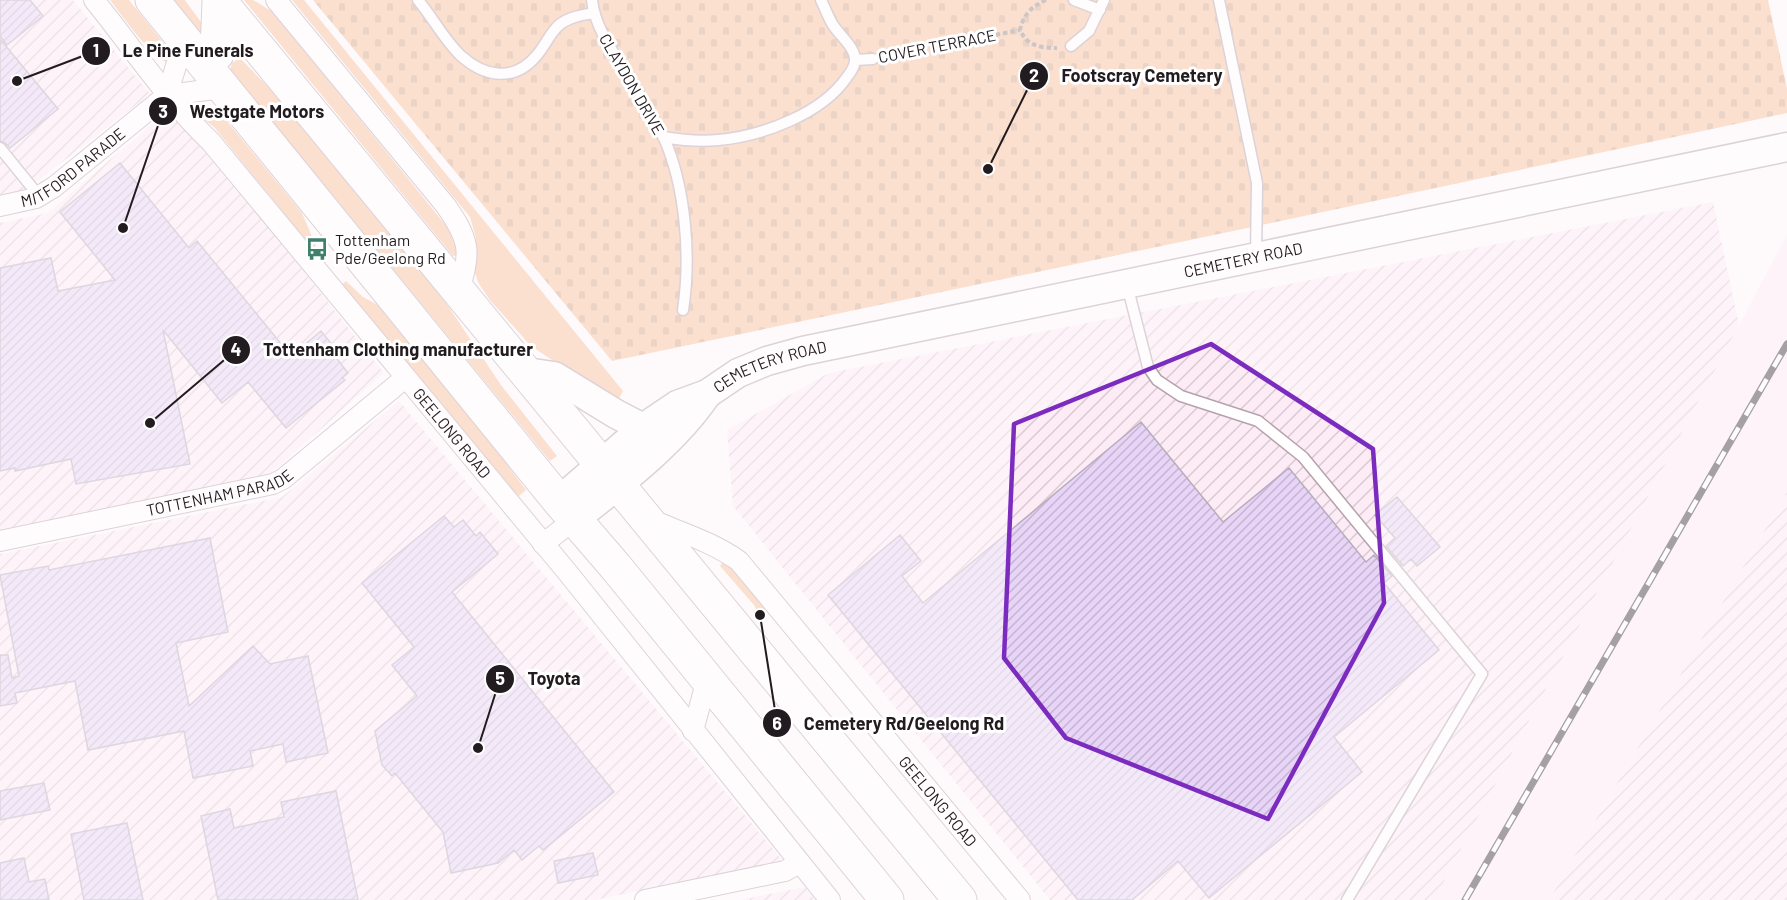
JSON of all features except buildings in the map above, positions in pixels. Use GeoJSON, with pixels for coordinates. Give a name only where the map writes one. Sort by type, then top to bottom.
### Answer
{"type":"FeatureCollection","features":[{"type":"Feature","properties":{"kind":"highway"},"geometry":{"type":"LineString","coordinates":[[152,0],[887,900]]}},
{"type":"Feature","properties":{"kind":"highway"},"geometry":{"type":"LineString","coordinates":[[204,64],[217,54],[219,0]]}},
{"type":"Feature","properties":{"kind":"highway","name":"GEELONG ROAD"},"geometry":{"type":"LineString","coordinates":[[219,0],[960,900]]}},
{"type":"Feature","properties":{"kind":"street","name":"GEELONG ROAD"},"geometry":{"type":"LineString","coordinates":[[94,0],[188,121],[211,142],[543,544],[830,900]]}},
{"type":"Feature","properties":{"kind":"street"},"geometry":{"type":"LineString","coordinates":[[276,0],[446,206],[462,229],[466,243],[466,268],[459,290]]}},
{"type":"Feature","properties":{"kind":"street"},"geometry":{"type":"LineString","coordinates":[[167,94],[204,64]]}},
{"type":"Feature","properties":{"kind":"street"},"geometry":{"type":"LineString","coordinates":[[167,94],[204,64]]}},
{"type":"Feature","properties":{"kind":"street","name":"MITFORD PARADE"},"geometry":{"type":"LineString","coordinates":[[0,206],[39,196],[54,187],[167,94]]}},
{"type":"Feature","properties":{"kind":"street","name":"CEMETERY ROAD"},"geometry":{"type":"LineString","coordinates":[[610,474],[644,428],[677,405],[707,394],[738,373],[767,361],[803,351],[1787,147]]}},
{"type":"Feature","properties":{"kind":"street"},"geometry":{"type":"LineString","coordinates":[[526,372],[554,376],[616,414],[644,428]]}},
{"type":"Feature","properties":{"kind":"street","name":"TOTTENHAM PARADE"},"geometry":{"type":"LineString","coordinates":[[0,541],[273,484],[283,479],[405,378]]}},
{"type":"Feature","properties":{"kind":"street","name":"CEMETERY ROAD"},"geometry":{"type":"LineString","coordinates":[[543,544],[567,510],[610,474],[693,416],[707,394]]}},
{"type":"Feature","properties":{"kind":"street","name":"GEELONG ROAD"},"geometry":{"type":"LineString","coordinates":[[646,518],[710,544],[739,561],[1020,900]]}},
{"type":"Feature","properties":{"kind":"street"},"geometry":{"type":"LineString","coordinates":[[693,731],[707,679]]}},
{"type":"Feature","properties":{"kind":"street"},"geometry":{"type":"LineString","coordinates":[[645,900],[785,871],[799,862]]}},
{"type":"Feature","properties":{"kind":"lane"},"geometry":{"type":"LineString","coordinates":[[418,0],[439,32],[460,54],[482,70],[496,74],[513,71],[528,64],[561,24],[578,16],[594,13]]}},
{"type":"Feature","properties":{"kind":"lane","name":"CLAYDON DRIVE"},"geometry":{"type":"LineString","coordinates":[[592,0],[599,26],[663,137],[677,181],[685,235],[687,278],[682,310]]}},
{"type":"Feature","properties":{"kind":"lane"},"geometry":{"type":"LineString","coordinates":[[663,137],[688,141],[711,141],[746,136],[764,131],[826,99],[845,81],[855,60],[852,50],[833,25],[821,0]]}},
{"type":"Feature","properties":{"kind":"lane"},"geometry":{"type":"LineString","coordinates":[[1071,46],[1086,35],[1102,5],[1074,0]]}},
{"type":"Feature","properties":{"kind":"lane"},"geometry":{"type":"LineString","coordinates":[[1219,0],[1257,183],[1256,257]]}},
{"type":"Feature","properties":{"kind":"lane","name":"COVER TERRACE"},"geometry":{"type":"LineString","coordinates":[[855,60],[873,59]]}},
{"type":"Feature","properties":{"kind":"lane"},"geometry":{"type":"LineString","coordinates":[[0,148],[39,196]]}},
{"type":"Feature","properties":{"kind":"lane"},"geometry":{"type":"LineString","coordinates":[[1127,285],[1148,367],[1157,380],[1181,396],[1258,422],[1303,457],[1482,674],[1347,900]]}},
{"type":"Feature","properties":{"kind":"path"},"geometry":{"type":"LineString","coordinates":[[1046,0],[1032,7],[1024,18],[1020,30],[1024,38],[1032,45],[1045,48],[1071,46]]}},
{"type":"Feature","properties":{"kind":"path","name":"COVER TERRACE"},"geometry":{"type":"LineString","coordinates":[[873,59],[892,53],[922,50],[1020,30]]}},
{"type":"Feature","properties":{"kind":"highlighted area"},"geometry":{"type":"Polygon","coordinates":[[[1211,344],[1373,449],[1384,603],[1268,819],[1066,738],[1004,658],[1014,424],[1211,344]]]}},
{"type":"Feature","properties":{"kind":"shaded area"},"geometry":{"type":"Polygon","coordinates":[[[0,0],[73,0],[150,94],[26,190],[0,195],[0,0]]]}},
{"type":"Feature","properties":{"kind":"shaded area"},"geometry":{"type":"Polygon","coordinates":[[[173,106],[384,373],[269,475],[0,531],[0,223],[48,213],[173,106]]]}},
{"type":"Feature","properties":{"kind":"shaded area"},"geometry":{"type":"Polygon","coordinates":[[[1713,202],[1739,325],[1434,900],[1050,900],[733,506],[727,430],[829,373],[1713,202]]]}},
{"type":"Feature","properties":{"kind":"shaded area"},"geometry":{"type":"Polygon","coordinates":[[[1787,235],[1787,492],[1549,900],[1434,900],[1787,235]]]}},
{"type":"Feature","properties":{"kind":"shaded area"},"geometry":{"type":"Polygon","coordinates":[[[399,401],[783,861],[595,900],[0,900],[0,554],[282,497],[399,401]]]}},
{"type":"Feature","properties":{"kind":"shaded area"},"geometry":{"type":"Polygon","coordinates":[[[1787,492],[1787,900],[1549,900],[1787,492]]]}},
{"type":"Feature","properties":{"kind":"shaded area"},"geometry":{"type":"Polygon","coordinates":[[[805,887],[815,900],[740,900],[805,887]]]}},
{"type":"Feature","properties":{"kind":"green space"},"geometry":{"type":"Polygon","coordinates":[[[110,0],[129,0],[167,47],[171,56],[167,62],[154,54],[110,0]]]}},
{"type":"Feature","properties":{"kind":"green space"},"geometry":{"type":"Polygon","coordinates":[[[174,0],[185,0],[201,22],[203,36],[174,0]]]}},
{"type":"Feature","properties":{"kind":"green space"},"geometry":{"type":"Polygon","coordinates":[[[244,0],[253,0],[273,12],[448,228],[459,255],[453,256],[244,0]]]}},
{"type":"Feature","properties":{"kind":"green space"},"geometry":{"type":"Polygon","coordinates":[[[292,0],[304,0],[623,391],[616,404],[530,345],[489,299],[475,273],[476,238],[470,217],[292,0]]]}},
{"type":"Feature","properties":{"kind":"green space"},"geometry":{"type":"Polygon","coordinates":[[[313,0],[1768,0],[1787,89],[1787,113],[612,361],[313,0]]]}},
{"type":"Feature","properties":{"kind":"green space"},"geometry":{"type":"Polygon","coordinates":[[[240,58],[276,95],[427,278],[501,385],[557,456],[550,461],[230,70],[232,63],[240,58]]]}},
{"type":"Feature","properties":{"kind":"green space"},"geometry":{"type":"Polygon","coordinates":[[[200,103],[217,109],[302,213],[316,246],[310,252],[278,206],[214,127],[188,104],[200,103]]]}},
{"type":"Feature","properties":{"kind":"green space"},"geometry":{"type":"Polygon","coordinates":[[[346,281],[363,297],[378,305],[493,446],[526,490],[519,496],[362,308],[339,287],[346,281]]]}},
{"type":"Feature","properties":{"kind":"green space"},"geometry":{"type":"Polygon","coordinates":[[[723,561],[734,570],[766,609],[759,614],[720,566],[723,561]]]}},
{"type":"Feature","properties":{"kind":"railway"},"geometry":{"type":"LineString","coordinates":[[1465,900],[1787,344]]}},
{"type":"Feature","properties":{"kind":"place","name":"Le Pine Funerals"},"geometry":{"type":"Point","coordinates":[17,81]}},
{"type":"Feature","properties":{"kind":"place","name":"Footscray Cemetery"},"geometry":{"type":"Point","coordinates":[988,169]}},
{"type":"Feature","properties":{"kind":"place","name":"Westgate Motors"},"geometry":{"type":"Point","coordinates":[123,228]}},
{"type":"Feature","properties":{"kind":"place","name":"Tottenham Pde/Geelong Rd"},"geometry":{"type":"Point","coordinates":[317,249]}},
{"type":"Feature","properties":{"kind":"place","name":"Tottenham Clothing manufacturer"},"geometry":{"type":"Point","coordinates":[150,423]}},
{"type":"Feature","properties":{"kind":"place","name":"Cemetery Rd/Geelong Rd"},"geometry":{"type":"Point","coordinates":[760,615]}},
{"type":"Feature","properties":{"kind":"place","name":"Toyota"},"geometry":{"type":"Point","coordinates":[478,748]}}]}
